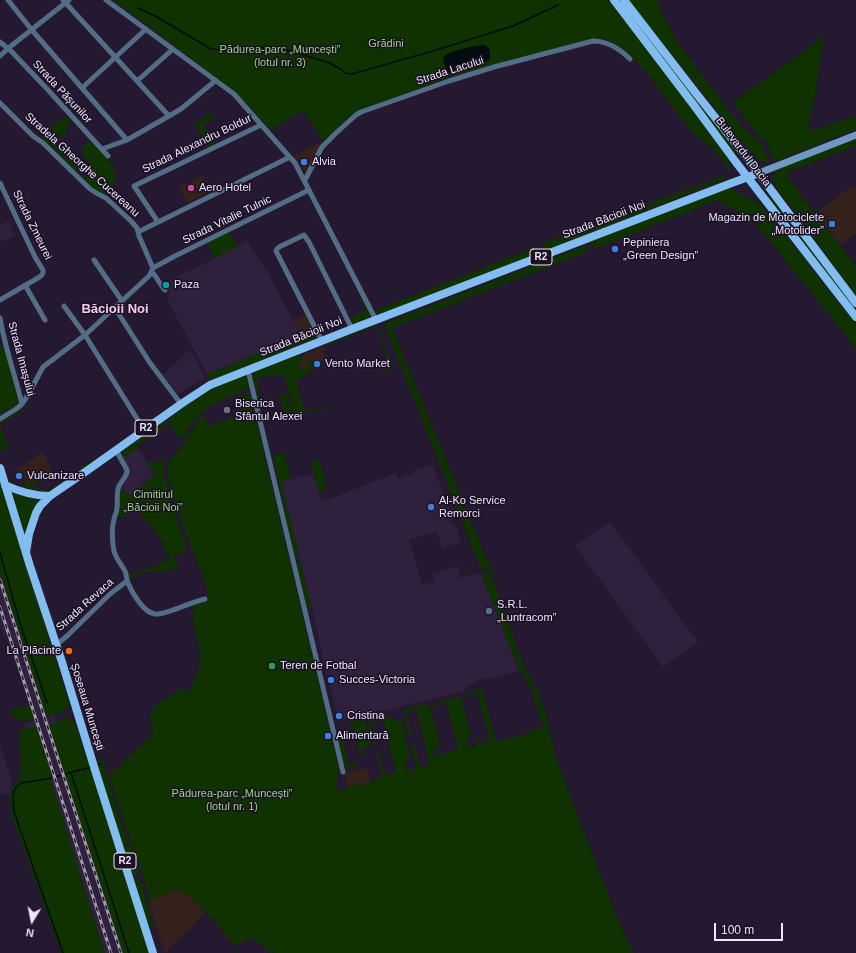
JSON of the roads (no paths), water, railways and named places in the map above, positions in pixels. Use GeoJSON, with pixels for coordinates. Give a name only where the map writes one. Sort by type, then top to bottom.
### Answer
{"type":"FeatureCollection","features":[{"type":"Feature","properties":{"kind":"main road","name":"Bulevardul Dacia"},"geometry":{"type":"LineString","coordinates":[[614,0],[748,178],[856,317]]}},
{"type":"Feature","properties":{"kind":"main road","name":"Bulevardul Dacia"},"geometry":{"type":"LineString","coordinates":[[624,0],[759,173],[856,303]]}},
{"type":"Feature","properties":{"kind":"main road","name":"Strada Băcioii Noi"},"geometry":{"type":"LineString","coordinates":[[26,552],[29,534],[36,513],[40,506],[50,496],[210,385],[856,135]]}},
{"type":"Feature","properties":{"kind":"main road","name":"Șoseaua Muncești"},"geometry":{"type":"LineString","coordinates":[[0,468],[153,953]]}},
{"type":"Feature","properties":{"kind":"main road"},"geometry":{"type":"LineString","coordinates":[[5,485],[27,493],[50,496]]}},
{"type":"Feature","properties":{"kind":"street","name":"Strada Pășunilor"},"geometry":{"type":"LineString","coordinates":[[8,0],[31,29],[127,140]]}},
{"type":"Feature","properties":{"kind":"street"},"geometry":{"type":"LineString","coordinates":[[106,0],[234,94],[290,157],[305,180],[376,320]]}},
{"type":"Feature","properties":{"kind":"street"},"geometry":{"type":"LineString","coordinates":[[0,56],[7,48],[66,1],[169,116]]}},
{"type":"Feature","properties":{"kind":"street","name":"Strada Pășunilor"},"geometry":{"type":"LineString","coordinates":[[82,88],[146,29]]}},
{"type":"Feature","properties":{"kind":"street","name":"Strada Lacului"},"geometry":{"type":"LineString","coordinates":[[305,180],[322,147],[360,112],[494,67],[593,41],[600,41],[616,47],[625,53],[630,59]]}},
{"type":"Feature","properties":{"kind":"street","name":"Strada Pășunilor"},"geometry":{"type":"LineString","coordinates":[[0,42],[49,91],[108,156]]}},
{"type":"Feature","properties":{"kind":"street"},"geometry":{"type":"LineString","coordinates":[[137,81],[173,49]]}},
{"type":"Feature","properties":{"kind":"street"},"geometry":{"type":"LineString","coordinates":[[102,149],[127,140],[181,109],[215,81]]}},
{"type":"Feature","properties":{"kind":"street","name":"Stradela Gheorghe Cucereanu"},"geometry":{"type":"LineString","coordinates":[[0,103],[90,189],[106,198],[131,221],[138,232],[153,270],[165,290]]}},
{"type":"Feature","properties":{"kind":"street","name":"Strada Alexandru Boldur"},"geometry":{"type":"LineString","coordinates":[[158,222],[134,186],[261,125]]}},
{"type":"Feature","properties":{"kind":"street"},"geometry":{"type":"LineString","coordinates":[[138,232],[290,157]]}},
{"type":"Feature","properties":{"kind":"street","name":"Strada Zmeurei"},"geometry":{"type":"LineString","coordinates":[[0,183],[43,270],[43,274],[41,276],[0,300]]}},
{"type":"Feature","properties":{"kind":"street","name":"Strada Vitalie Tulnic"},"geometry":{"type":"LineString","coordinates":[[22,404],[43,367],[85,335],[149,276],[153,270],[175,256],[309,190]]}},
{"type":"Feature","properties":{"kind":"street"},"geometry":{"type":"LineString","coordinates":[[322,341],[276,251],[279,247],[304,235],[309,242],[352,329]]}},
{"type":"Feature","properties":{"kind":"street"},"geometry":{"type":"LineString","coordinates":[[94,260],[122,301]]}},
{"type":"Feature","properties":{"kind":"street"},"geometry":{"type":"LineString","coordinates":[[25,285],[45,320]]}},
{"type":"Feature","properties":{"kind":"street"},"geometry":{"type":"LineString","coordinates":[[64,306],[85,335],[144,430]]}},
{"type":"Feature","properties":{"kind":"street"},"geometry":{"type":"LineString","coordinates":[[115,308],[150,363],[181,404]]}},
{"type":"Feature","properties":{"kind":"street","name":"Strada Imașului"},"geometry":{"type":"LineString","coordinates":[[0,318],[5,344],[22,404]]}},
{"type":"Feature","properties":{"kind":"street"},"geometry":{"type":"LineString","coordinates":[[248,370],[343,772]]}},
{"type":"Feature","properties":{"kind":"street"},"geometry":{"type":"LineString","coordinates":[[0,419],[22,404]]}},
{"type":"Feature","properties":{"kind":"street"},"geometry":{"type":"LineString","coordinates":[[116,450],[127,470],[127,474],[118,489],[118,509],[114,520],[112,544],[118,560],[125,571],[127,581],[140,604],[154,614],[163,614],[195,601],[205,599]]}},
{"type":"Feature","properties":{"kind":"street","name":"Strada Revaca"},"geometry":{"type":"LineString","coordinates":[[56,645],[110,594],[127,581]]}},
{"type":"Feature","properties":{"kind":"waterway"},"geometry":{"type":"LineString","coordinates":[[138,8],[157,17],[211,49],[220,50],[270,47],[284,49],[327,62],[345,73],[352,74],[513,26],[558,5]]}},
{"type":"Feature","properties":{"kind":"waterway"},"geometry":{"type":"LineString","coordinates":[[0,553],[20,623],[47,703]]}},
{"type":"Feature","properties":{"kind":"waterway"},"geometry":{"type":"LineString","coordinates":[[97,765],[101,764]]}},
{"type":"Feature","properties":{"kind":"waterway"},"geometry":{"type":"LineString","coordinates":[[63,953],[14,812],[13,797],[16,787],[21,783],[47,779],[91,767]]}},
{"type":"Feature","properties":{"kind":"waterway"},"geometry":{"type":"LineString","coordinates":[[71,773],[129,953]]}},
{"type":"Feature","properties":{"kind":"railway"},"geometry":{"type":"LineString","coordinates":[[0,580],[121,953]]}},
{"type":"Feature","properties":{"kind":"railway"},"geometry":{"type":"LineString","coordinates":[[0,607],[111,953]]}},
{"type":"Feature","properties":{"kind":"place","name":"Alvia"},"geometry":{"type":"Point","coordinates":[304,162]}},
{"type":"Feature","properties":{"kind":"place","name":"Aero Hotel"},"geometry":{"type":"Point","coordinates":[191,188]}},
{"type":"Feature","properties":{"kind":"place","name":"Magazin de Motociclete „Motolider”"},"geometry":{"type":"Point","coordinates":[832,224]}},
{"type":"Feature","properties":{"kind":"place","name":"Pepiniera „Green Design”"},"geometry":{"type":"Point","coordinates":[615,249]}},
{"type":"Feature","properties":{"kind":"place","name":"Paza"},"geometry":{"type":"Point","coordinates":[166,285]}},
{"type":"Feature","properties":{"kind":"place","name":"Vento Market"},"geometry":{"type":"Point","coordinates":[317,364]}},
{"type":"Feature","properties":{"kind":"place","name":"Biserica Sfântul Alexei"},"geometry":{"type":"Point","coordinates":[227,410]}},
{"type":"Feature","properties":{"kind":"place","name":"Vulcanizare"},"geometry":{"type":"Point","coordinates":[19,476]}},
{"type":"Feature","properties":{"kind":"place","name":"Al-Ko Service Remorci"},"geometry":{"type":"Point","coordinates":[431,507]}},
{"type":"Feature","properties":{"kind":"place","name":"S.R.L. „Luntracom”"},"geometry":{"type":"Point","coordinates":[489,611]}},
{"type":"Feature","properties":{"kind":"place","name":"La Plăcinte"},"geometry":{"type":"Point","coordinates":[69,651]}},
{"type":"Feature","properties":{"kind":"place","name":"Teren de Fotbal"},"geometry":{"type":"Point","coordinates":[272,666]}},
{"type":"Feature","properties":{"kind":"place","name":"Succes-Victoria"},"geometry":{"type":"Point","coordinates":[331,680]}},
{"type":"Feature","properties":{"kind":"place","name":"Cristina"},"geometry":{"type":"Point","coordinates":[339,716]}},
{"type":"Feature","properties":{"kind":"place","name":"Alimentară"},"geometry":{"type":"Point","coordinates":[328,736]}},
{"type":"Feature","properties":{"kind":"district","name":"Băcioii Noi"},"geometry":{"type":"Point","coordinates":[115,309]}},
{"type":"Feature","properties":{"kind":"park label","name":"Grădini"},"geometry":{"type":"Point","coordinates":[386,44]}},
{"type":"Feature","properties":{"kind":"park label","name":"Pădurea-parc „Muncești” (lotul nr. 3)"},"geometry":{"type":"Point","coordinates":[280,56]}},
{"type":"Feature","properties":{"kind":"park label","name":"Cimitirul „Băcioii Noi”"},"geometry":{"type":"Point","coordinates":[153,501]}},
{"type":"Feature","properties":{"kind":"park label","name":"Pădurea-parc „Muncești” (lotul nr. 1)"},"geometry":{"type":"Point","coordinates":[232,800]}}]}
